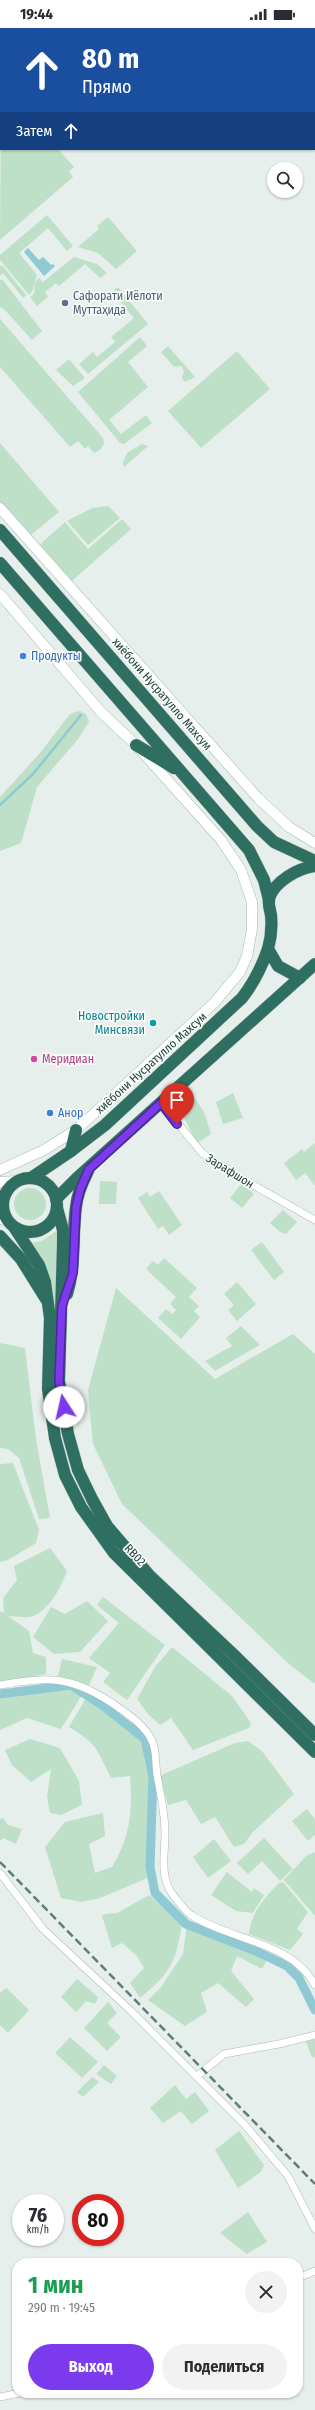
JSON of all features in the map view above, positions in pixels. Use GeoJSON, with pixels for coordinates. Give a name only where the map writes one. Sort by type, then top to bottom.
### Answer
{"type":"FeatureCollection","features":[{"type":"Feature","properties":{"kind":"highway","name":"хиёбони Нусратулло Махсум"},"geometry":{"type":"LineString","coordinates":[[0,530],[257,826],[274,842],[315,861]]}},
{"type":"Feature","properties":{"kind":"highway"},"geometry":{"type":"LineString","coordinates":[[0,563],[183,772],[249,850],[264,880],[269,900]]}},
{"type":"Feature","properties":{"kind":"highway"},"geometry":{"type":"LineString","coordinates":[[136,745],[183,772]]}},
{"type":"Feature","properties":{"kind":"highway"},"geometry":{"type":"LineString","coordinates":[[269,900],[283,881],[299,870],[315,866]]}},
{"type":"Feature","properties":{"kind":"highway","name":"хиёбони Нусратулло Махсум"},"geometry":{"type":"LineString","coordinates":[[31,1178],[71,1151],[105,1125],[228,1013],[252,985],[268,949],[271,917],[269,900]]}},
{"type":"Feature","properties":{"kind":"highway"},"geometry":{"type":"LineString","coordinates":[[268,949],[278,966],[300,978]]}},
{"type":"Feature","properties":{"kind":"highway"},"geometry":{"type":"LineString","coordinates":[[62,1306],[63,1230],[57,1204],[50,1187],[38,1179],[31,1178],[17,1181],[6,1192],[3,1199],[5,1214],[8,1222],[27,1232],[41,1230],[52,1221],[57,1204],[89,1169],[315,964]]}},
{"type":"Feature","properties":{"kind":"highway"},"geometry":{"type":"LineString","coordinates":[[71,1151],[76,1130]]}},
{"type":"Feature","properties":{"kind":"highway"},"geometry":{"type":"LineString","coordinates":[[62,1306],[73,1273],[77,1199],[89,1169]]}},
{"type":"Feature","properties":{"kind":"highway","name":"RB02"},"geometry":{"type":"LineString","coordinates":[[8,1222],[39,1265],[49,1303],[48,1389],[55,1438],[66,1475],[81,1507],[120,1559],[315,1752]]}},
{"type":"Feature","properties":{"kind":"highway"},"geometry":{"type":"LineString","coordinates":[[0,1236],[21,1259],[49,1303]]}},
{"type":"Feature","properties":{"kind":"highway","name":"RB02"},"geometry":{"type":"LineString","coordinates":[[62,1306],[59,1381],[68,1434],[78,1470],[107,1526],[149,1575],[233,1654],[315,1735]]}},
{"type":"Feature","properties":{"kind":"street"},"geometry":{"type":"LineString","coordinates":[[0,508],[258,798],[289,827],[315,844]]}},
{"type":"Feature","properties":{"kind":"street"},"geometry":{"type":"LineString","coordinates":[[0,594],[101,712],[136,745],[221,840],[241,870],[252,902],[252,928],[247,956],[240,972],[214,1003],[76,1130],[44,1150],[0,1170]]}},
{"type":"Feature","properties":{"kind":"street","name":"Зарафшон"},"geometry":{"type":"LineString","coordinates":[[161,1103],[202,1153],[240,1178],[315,1220]]}},
{"type":"Feature","properties":{"kind":"street"},"geometry":{"type":"LineString","coordinates":[[0,1182],[17,1181]]}},
{"type":"Feature","properties":{"kind":"street"},"geometry":{"type":"LineString","coordinates":[[0,1685],[43,1679],[58,1680],[88,1688],[124,1711],[145,1729],[154,1748],[165,1832],[163,1878],[167,1888],[190,1915],[218,1929],[290,1957],[308,1974],[315,1985]]}},
{"type":"Feature","properties":{"kind":"street"},"geometry":{"type":"LineString","coordinates":[[0,1873],[43,1929],[197,2076],[244,2124],[288,2176],[315,2230]]}},
{"type":"Feature","properties":{"kind":"street"},"geometry":{"type":"LineString","coordinates":[[197,2076],[224,2054],[279,2044],[315,2035]]}},
{"type":"Feature","properties":{"kind":"street"},"geometry":{"type":"LineString","coordinates":[[303,2276],[315,2271]]}},
{"type":"Feature","properties":{"kind":"street"},"geometry":{"type":"LineString","coordinates":[[0,2397],[12,2395]]}},
{"type":"Feature","properties":{"kind":"green space"},"geometry":{"type":"Polygon","coordinates":[[[1,150],[59,150],[74,167],[69,171],[73,177],[0,240],[1,150]]]}},
{"type":"Feature","properties":{"kind":"green space"},"geometry":{"type":"Polygon","coordinates":[[[47,215],[73,246],[67,251],[48,228],[19,253],[37,275],[32,292],[29,295],[0,260],[0,255],[47,215]]]}},
{"type":"Feature","properties":{"kind":"green space"},"geometry":{"type":"Polygon","coordinates":[[[108,217],[137,251],[116,269],[98,253],[78,247],[99,229],[97,226],[108,217]]]}},
{"type":"Feature","properties":{"kind":"green space"},"geometry":{"type":"Polygon","coordinates":[[[74,257],[97,264],[107,273],[100,278],[85,264],[59,286],[56,283],[45,292],[48,297],[37,306],[30,297],[34,294],[35,282],[39,278],[43,282],[74,257]]]}},
{"type":"Feature","properties":{"kind":"green space"},"geometry":{"type":"Polygon","coordinates":[[[2,265],[26,295],[23,298],[3,273],[0,276],[0,267],[2,265]]]}},
{"type":"Feature","properties":{"kind":"green space"},"geometry":{"type":"Polygon","coordinates":[[[2,279],[42,331],[32,340],[5,310],[0,307],[0,280],[2,279]]]}},
{"type":"Feature","properties":{"kind":"green space"},"geometry":{"type":"Polygon","coordinates":[[[118,287],[148,324],[88,374],[79,364],[93,352],[97,357],[115,342],[111,337],[134,318],[112,292],[118,287]]]}},
{"type":"Feature","properties":{"kind":"green space"},"geometry":{"type":"Polygon","coordinates":[[[0,319],[103,438],[104,444],[100,450],[94,453],[88,446],[85,449],[78,441],[70,447],[0,367],[0,319]]]}},
{"type":"Feature","properties":{"kind":"green space"},"geometry":{"type":"Polygon","coordinates":[[[140,337],[147,346],[128,362],[148,387],[109,420],[121,434],[146,415],[152,423],[124,444],[120,443],[78,392],[140,337]]]}},
{"type":"Feature","properties":{"kind":"green space"},"geometry":{"type":"Polygon","coordinates":[[[168,346],[195,377],[185,382],[182,378],[184,371],[181,366],[174,367],[161,352],[168,346]]]}},
{"type":"Feature","properties":{"kind":"green space"},"geometry":{"type":"Polygon","coordinates":[[[237,351],[270,389],[201,448],[168,411],[237,351]]]}},
{"type":"Feature","properties":{"kind":"green space"},"geometry":{"type":"Polygon","coordinates":[[[69,359],[85,378],[73,386],[56,370],[69,359]]]}},
{"type":"Feature","properties":{"kind":"green space"},"geometry":{"type":"Polygon","coordinates":[[[0,443],[59,512],[26,539],[0,508],[0,443]]]}},
{"type":"Feature","properties":{"kind":"green space"},"geometry":{"type":"Polygon","coordinates":[[[142,444],[148,446],[124,467],[123,462],[128,452],[142,444]]]}},
{"type":"Feature","properties":{"kind":"green space"},"geometry":{"type":"Polygon","coordinates":[[[108,506],[120,518],[88,545],[67,521],[92,508],[108,506]]]}},
{"type":"Feature","properties":{"kind":"green space"},"geometry":{"type":"Polygon","coordinates":[[[122,519],[131,529],[66,586],[35,549],[65,522],[88,549],[122,519]]]}},
{"type":"Feature","properties":{"kind":"green space"},"geometry":{"type":"Polygon","coordinates":[[[79,711],[86,714],[89,722],[78,739],[37,787],[21,843],[0,851],[0,797],[40,753],[70,714],[79,711]]]}},
{"type":"Feature","properties":{"kind":"green space"},"geometry":{"type":"Polygon","coordinates":[[[190,1091],[204,1112],[211,1134],[197,1143],[176,1102],[190,1091]]]}},
{"type":"Feature","properties":{"kind":"green space"},"geometry":{"type":"Polygon","coordinates":[[[233,1093],[243,1118],[223,1124],[216,1102],[233,1093]]]}},
{"type":"Feature","properties":{"kind":"green space"},"geometry":{"type":"Polygon","coordinates":[[[315,1143],[315,1186],[305,1173],[296,1180],[284,1163],[302,1149],[304,1152],[315,1143]]]}},
{"type":"Feature","properties":{"kind":"green space"},"geometry":{"type":"Polygon","coordinates":[[[100,1181],[117,1182],[116,1204],[99,1204],[100,1181]]]}},
{"type":"Feature","properties":{"kind":"green space"},"geometry":{"type":"Polygon","coordinates":[[[241,1184],[254,1194],[242,1208],[230,1198],[241,1184]]]}},
{"type":"Feature","properties":{"kind":"green space"},"geometry":{"type":"Polygon","coordinates":[[[27,1188],[33,1188],[42,1192],[46,1204],[42,1216],[33,1220],[27,1220],[18,1216],[14,1207],[14,1201],[18,1192],[27,1188]]]}},
{"type":"Feature","properties":{"kind":"green space"},"geometry":{"type":"Polygon","coordinates":[[[159,1191],[182,1225],[169,1235],[163,1226],[158,1229],[138,1198],[147,1192],[150,1197],[159,1191]]]}},
{"type":"Feature","properties":{"kind":"green space"},"geometry":{"type":"Polygon","coordinates":[[[283,1210],[297,1222],[286,1234],[280,1232],[270,1223],[283,1210]]]}},
{"type":"Feature","properties":{"kind":"green space"},"geometry":{"type":"Polygon","coordinates":[[[59,1229],[56,1314],[46,1268],[31,1243],[42,1241],[59,1229]]]}},
{"type":"Feature","properties":{"kind":"green space"},"geometry":{"type":"Polygon","coordinates":[[[262,1242],[284,1272],[274,1280],[251,1250],[262,1242]]]}},
{"type":"Feature","properties":{"kind":"green space"},"geometry":{"type":"Polygon","coordinates":[[[164,1258],[197,1288],[189,1297],[199,1306],[194,1311],[200,1317],[181,1339],[158,1318],[166,1309],[172,1314],[176,1310],[170,1304],[176,1297],[146,1269],[153,1261],[158,1265],[164,1258]]]}},
{"type":"Feature","properties":{"kind":"green space"},"geometry":{"type":"Polygon","coordinates":[[[237,1282],[256,1304],[237,1321],[228,1310],[234,1305],[224,1294],[237,1282]]]}},
{"type":"Feature","properties":{"kind":"green space"},"geometry":{"type":"Polygon","coordinates":[[[116,1288],[215,1379],[293,1334],[315,1354],[315,1684],[290,1665],[122,1504],[93,1444],[88,1390],[116,1288]]]}},
{"type":"Feature","properties":{"kind":"green space"},"geometry":{"type":"Polygon","coordinates":[[[241,1326],[260,1345],[215,1371],[205,1361],[232,1346],[226,1338],[241,1326]]]}},
{"type":"Feature","properties":{"kind":"green space"},"geometry":{"type":"Polygon","coordinates":[[[0,1343],[25,1348],[36,1439],[50,1518],[39,1519],[19,1458],[8,1449],[0,1448],[0,1343]]]}},
{"type":"Feature","properties":{"kind":"green space"},"geometry":{"type":"Polygon","coordinates":[[[13,1463],[39,1530],[36,1543],[8,1560],[0,1562],[0,1464],[13,1463]]]}},
{"type":"Feature","properties":{"kind":"green space"},"geometry":{"type":"Polygon","coordinates":[[[50,1548],[67,1571],[58,1591],[43,1610],[37,1614],[30,1617],[8,1616],[29,1631],[33,1653],[46,1657],[46,1674],[0,1683],[0,1611],[4,1613],[3,1598],[17,1580],[14,1566],[50,1548]]]}},
{"type":"Feature","properties":{"kind":"green space"},"geometry":{"type":"Polygon","coordinates":[[[103,1597],[165,1645],[127,1700],[103,1682],[110,1673],[89,1658],[119,1623],[97,1605],[103,1597]]]}},
{"type":"Feature","properties":{"kind":"green space"},"geometry":{"type":"Polygon","coordinates":[[[87,1601],[108,1621],[80,1652],[54,1654],[33,1637],[51,1607],[65,1614],[87,1601]]]}},
{"type":"Feature","properties":{"kind":"green space"},"geometry":{"type":"Polygon","coordinates":[[[172,1647],[232,1696],[251,1723],[249,1728],[193,1750],[171,1718],[160,1725],[148,1714],[137,1699],[155,1667],[172,1647]]]}},
{"type":"Feature","properties":{"kind":"green space"},"geometry":{"type":"Polygon","coordinates":[[[62,1659],[97,1667],[89,1685],[58,1676],[62,1659]]]}},
{"type":"Feature","properties":{"kind":"green space"},"geometry":{"type":"Polygon","coordinates":[[[49,1689],[73,1690],[82,1695],[61,1729],[27,1718],[0,1730],[0,1695],[49,1689]]]}},
{"type":"Feature","properties":{"kind":"green space"},"geometry":{"type":"Polygon","coordinates":[[[86,1698],[101,1706],[144,1741],[152,1774],[150,1877],[100,1898],[81,1902],[61,1898],[45,1847],[65,1822],[103,1813],[105,1836],[89,1844],[95,1873],[112,1867],[123,1845],[129,1823],[131,1801],[130,1776],[111,1778],[92,1743],[69,1727],[86,1698]]]}},
{"type":"Feature","properties":{"kind":"green space"},"geometry":{"type":"Polygon","coordinates":[[[30,1739],[60,1748],[79,1781],[82,1805],[61,1815],[50,1813],[47,1797],[51,1769],[31,1782],[12,1765],[5,1750],[30,1739]]]}},
{"type":"Feature","properties":{"kind":"green space"},"geometry":{"type":"Polygon","coordinates":[[[248,1741],[262,1751],[294,1794],[252,1833],[244,1844],[234,1847],[215,1817],[201,1824],[186,1800],[168,1805],[159,1776],[235,1743],[248,1741]]]}},
{"type":"Feature","properties":{"kind":"green space"},"geometry":{"type":"Polygon","coordinates":[[[307,1809],[315,1819],[315,1835],[308,1841],[292,1821],[307,1809]]]}},
{"type":"Feature","properties":{"kind":"green space"},"geometry":{"type":"Polygon","coordinates":[[[3,1818],[8,1825],[22,1829],[16,1844],[3,1838],[0,1841],[0,1819],[3,1818]]]}},
{"type":"Feature","properties":{"kind":"green space"},"geometry":{"type":"Polygon","coordinates":[[[264,1838],[293,1869],[280,1881],[262,1861],[248,1874],[237,1863],[264,1838]]]}},
{"type":"Feature","properties":{"kind":"green space"},"geometry":{"type":"Polygon","coordinates":[[[214,1839],[231,1861],[208,1878],[193,1857],[214,1839]]]}},
{"type":"Feature","properties":{"kind":"green space"},"geometry":{"type":"Polygon","coordinates":[[[315,1852],[315,1916],[284,1880],[306,1856],[315,1852]]]}},
{"type":"Feature","properties":{"kind":"green space"},"geometry":{"type":"Polygon","coordinates":[[[227,1872],[252,1892],[254,1888],[264,1895],[253,1913],[236,1911],[211,1895],[227,1872]]]}},
{"type":"Feature","properties":{"kind":"green space"},"geometry":{"type":"Polygon","coordinates":[[[283,1882],[308,1912],[297,1929],[303,1934],[290,1950],[249,1934],[252,1919],[259,1906],[279,1883],[283,1882]]]}},
{"type":"Feature","properties":{"kind":"green space"},"geometry":{"type":"Polygon","coordinates":[[[149,1895],[182,1924],[177,1949],[170,1966],[159,1981],[140,1998],[130,1983],[144,1968],[137,1956],[122,1943],[112,1948],[102,1916],[105,1914],[117,1913],[149,1895]]]}},
{"type":"Feature","properties":{"kind":"green space"},"geometry":{"type":"Polygon","coordinates":[[[187,1925],[268,1958],[262,1969],[237,1956],[231,1971],[254,1999],[246,2007],[218,1983],[201,1993],[207,2012],[185,2026],[148,2000],[161,1987],[183,1954],[187,1925]]]}},
{"type":"Feature","properties":{"kind":"green space"},"geometry":{"type":"Polygon","coordinates":[[[77,1979],[98,1997],[95,2004],[86,2001],[76,2012],[61,1997],[77,1979]]]}},
{"type":"Feature","properties":{"kind":"green space"},"geometry":{"type":"Polygon","coordinates":[[[6,1988],[29,2010],[8,2033],[0,2025],[0,1993],[6,1988]]]}},
{"type":"Feature","properties":{"kind":"green space"},"geometry":{"type":"Polygon","coordinates":[[[108,2002],[117,2013],[107,2023],[121,2037],[107,2051],[84,2028],[108,2002]]]}},
{"type":"Feature","properties":{"kind":"green space"},"geometry":{"type":"Polygon","coordinates":[[[70,2037],[98,2062],[82,2078],[55,2053],[70,2037]]]}},
{"type":"Feature","properties":{"kind":"green space"},"geometry":{"type":"Polygon","coordinates":[[[315,2038],[315,2057],[312,2058],[306,2042],[315,2038]]]}},
{"type":"Feature","properties":{"kind":"green space"},"geometry":{"type":"Polygon","coordinates":[[[104,2065],[117,2076],[111,2084],[96,2074],[104,2065]]]}},
{"type":"Feature","properties":{"kind":"green space"},"geometry":{"type":"Polygon","coordinates":[[[92,2077],[99,2082],[83,2097],[77,2092],[92,2077]]]}},
{"type":"Feature","properties":{"kind":"green space"},"geometry":{"type":"Polygon","coordinates":[[[175,2085],[186,2099],[195,2092],[209,2111],[192,2124],[181,2111],[163,2123],[150,2108],[175,2085]]]}},
{"type":"Feature","properties":{"kind":"green space"},"geometry":{"type":"Polygon","coordinates":[[[239,2131],[264,2165],[261,2172],[238,2188],[215,2150],[239,2131]]]}},
{"type":"Feature","properties":{"kind":"green space"},"geometry":{"type":"Polygon","coordinates":[[[248,2212],[267,2242],[247,2254],[220,2233],[248,2212]]]}},
{"type":"Feature","properties":{"kind":"water"},"geometry":{"type":"Polygon","coordinates":[[[28,248],[39,260],[43,257],[51,265],[53,264],[55,266],[44,276],[24,252],[28,248]]]}},
{"type":"Feature","properties":{"kind":"waterway"},"geometry":{"type":"LineString","coordinates":[[0,805],[33,774],[81,715]]}},
{"type":"Feature","properties":{"kind":"waterway"},"geometry":{"type":"LineString","coordinates":[[0,1694],[71,1685],[102,1705],[145,1739],[153,1776],[150,1867],[155,1893],[186,1924],[258,1952],[287,1966],[299,1978],[315,2010]]}},
{"type":"Feature","properties":{"kind":"railway"},"geometry":{"type":"LineString","coordinates":[[0,1862],[315,2184]]}},
{"type":"Feature","properties":{"kind":"place","name":"Сафорати Иёлоти Муттаҳида"},"geometry":{"type":"Point","coordinates":[65,303]}},
{"type":"Feature","properties":{"kind":"place","name":"Продукты"},"geometry":{"type":"Point","coordinates":[23,656]}},
{"type":"Feature","properties":{"kind":"place","name":"Новостройки Минсвязи"},"geometry":{"type":"Point","coordinates":[153,1023]}},
{"type":"Feature","properties":{"kind":"place","name":"Меридиан"},"geometry":{"type":"Point","coordinates":[34,1059]}},
{"type":"Feature","properties":{"kind":"place","name":"Анор"},"geometry":{"type":"Point","coordinates":[50,1113]}},
{"type":"Feature","properties":{"kind":"route"},"geometry":{"type":"LineString","coordinates":[[64,1407],[59,1381],[62,1306],[73,1273],[76,1207],[80,1190],[89,1169],[161,1103],[177,1124]]}}]}
